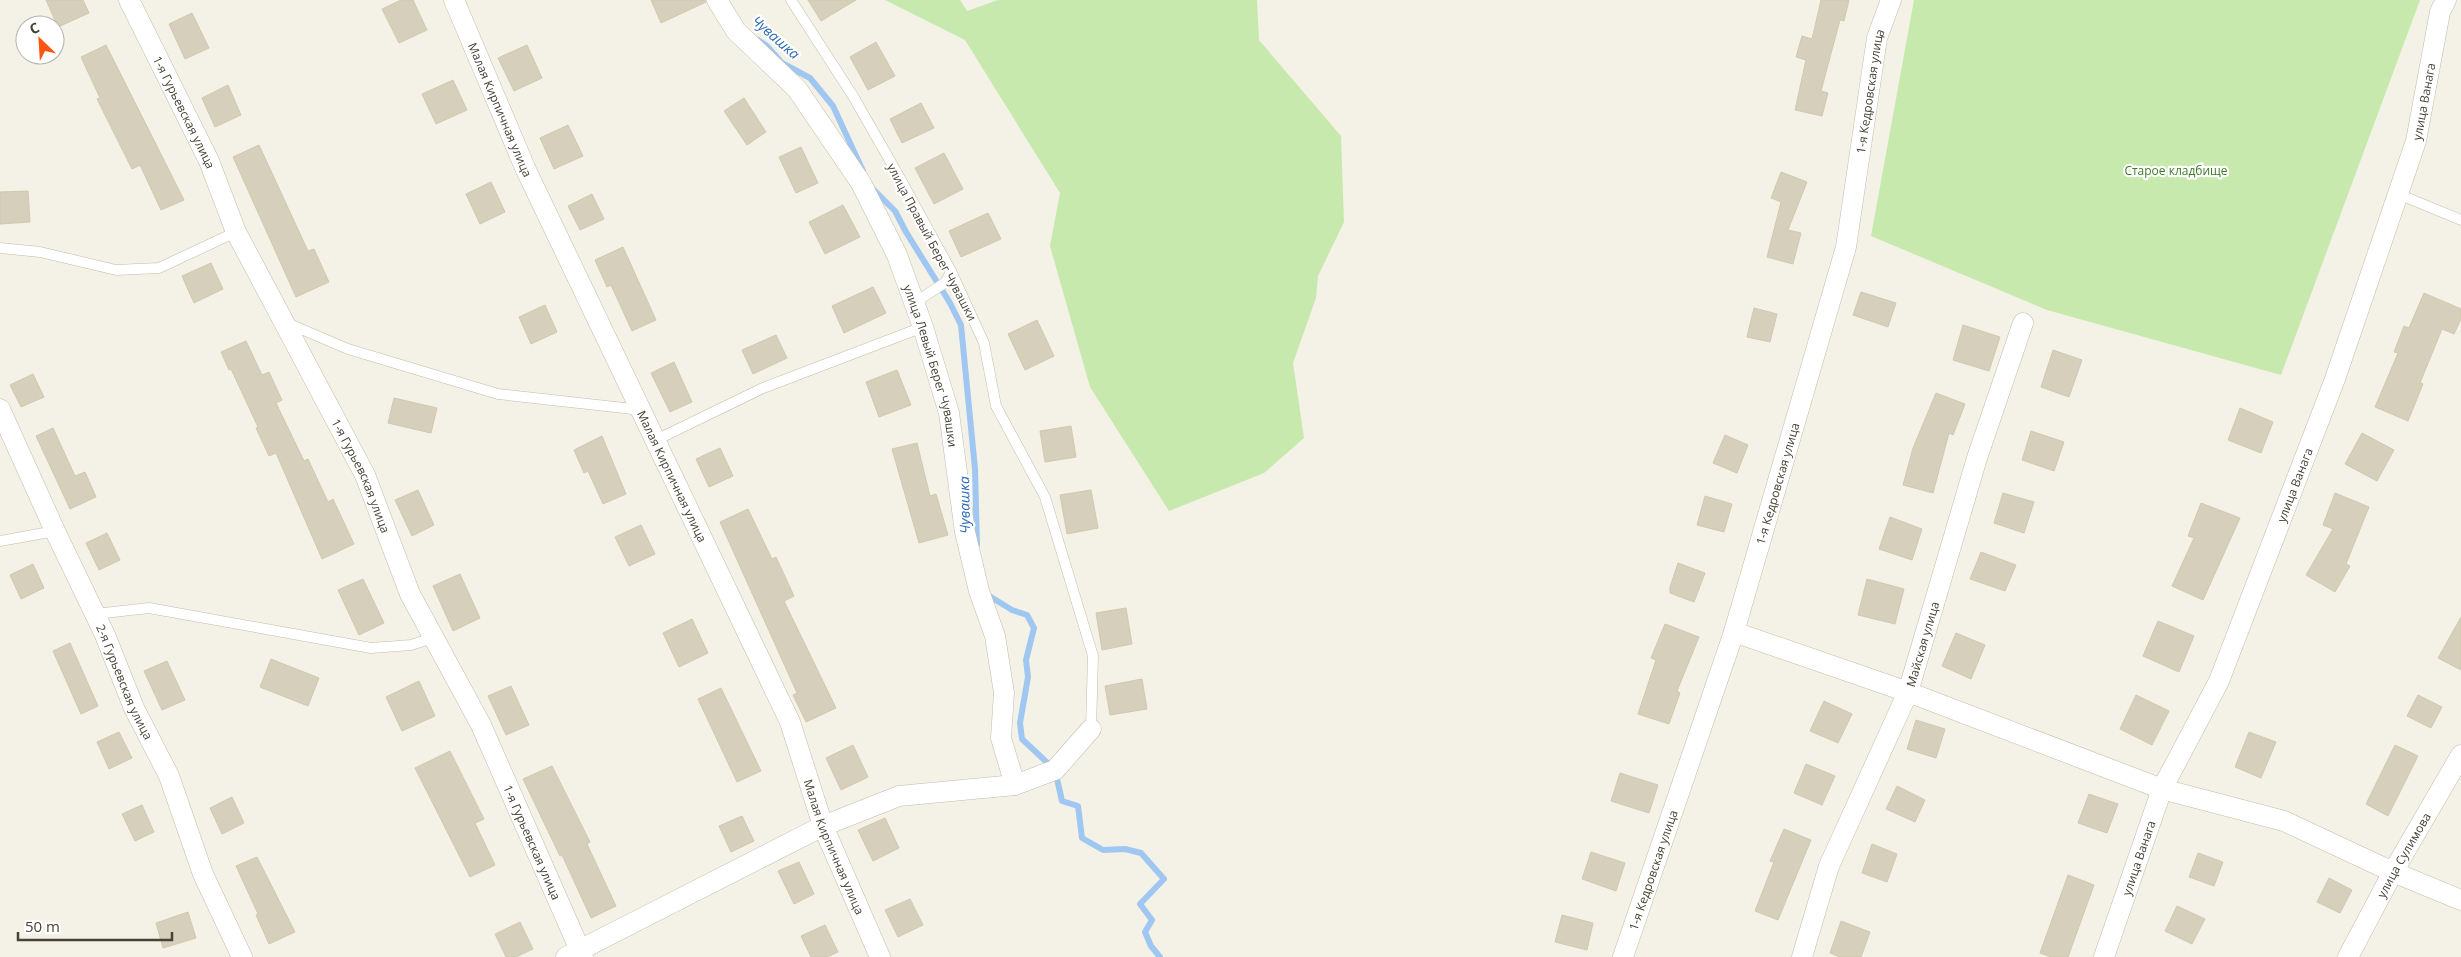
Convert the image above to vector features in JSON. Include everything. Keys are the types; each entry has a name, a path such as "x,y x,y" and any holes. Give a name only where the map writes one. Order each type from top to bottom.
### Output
{"street":[{"name":"1-я Гурьевская улица","path":"129,0 209,161 236,232 365,475 410,594 481,725 576,954"},
{"name":"Малая Кирпичная улица","path":"454,0 526,170 790,722 823,826 880,957"},
{"name":"улица Левый Берег Чувашки","path":"717,0 736,31 797,89 861,183 897,255 923,327 949,413 965,532 979,591 995,636 1004,693 1001,738 1015,785"},
{"name":"1-я Кедровская улица","path":"1623,957 1734,632 1846,247 1876,38 1891,0"},
{"name":"улица Ванага","path":"2104,957 2162,789 2219,681 2335,379 2416,141 2440,12 2446,0"},
{"name":"Майская улица","path":"1802,957 1829,866 1908,692 1978,458 2023,323"},
{"name":"2-я Гурьевская улица","path":"0,409 55,531 96,614 134,708 169,776 203,874 242,957"},
{"path":"1734,632 1908,692 2162,789 2284,821 2393,872 2461,900"},
{"path":"576,954 823,826 899,796 1015,785 1055,770 1091,729"},
{"name":"улица Сулимова","path":"2348,957 2393,872 2461,755"}],"lane":[{"name":"улица Правый Берег Чувашки","path":"791,0 853,96 951,271 984,343 996,406 1045,497 1093,656 1091,729"},
{"path":"2398,194 2461,220"},
{"path":"0,248 40,252 116,270 159,268 236,232"},
{"path":"914,303 932,293 946,282 951,271"},
{"path":"284,321 348,349 498,394 642,410"},
{"path":"656,440 763,388 923,327"},
{"path":"0,542 55,531"},
{"path":"96,614 149,608 371,648 411,645 433,638"}],"green space":[{"path":"885,0 960,0 967,11 998,0 1257,0 1259,40 1341,136 1344,222 1318,276 1316,298 1293,363 1304,438 1264,473 1169,511 1090,387 1050,246 1060,193 965,40"},
{"name":"Старое кладбище","path":"1914,0 2420,0 2281,375 2047,310 1871,236"}],"building":[{"path":"46,0 83,0 89,13 65,24 65,15 53,15"},
{"path":"401,0 413,0 427,30 399,43 382,9"},
{"path":"651,0 705,0 706,2 661,23"},
{"path":"808,0 856,0 821,21"},
{"path":"1821,0 1849,0 1844,21 1840,20 1821,91 1828,93 1822,116 1795,110 1806,60 1796,57 1802,36 1812,39"},
{"path":"192,13 209,48 185,59 169,24"},
{"path":"876,42 895,76 868,90 850,57"},
{"path":"106,45 184,200 161,210 140,165 132,169 97,99 100,98 81,57"},
{"path":"527,45 542,78 514,91 498,58"},
{"path":"453,80 467,110 436,124 422,94"},
{"path":"228,85 241,115 215,127 202,98"},
{"path":"744,98 766,132 747,145 724,111"},
{"path":"921,103 934,128 902,143 890,119"},
{"path":"568,125 583,156 554,169 540,138"},
{"path":"259,145 308,251 314,249 329,282 296,297 233,157"},
{"path":"801,147 818,183 796,193 779,157"},
{"path":"944,153 963,189 934,204 915,168"},
{"path":"1781,172 1807,182 1788,230 1801,233 1793,264 1767,257 1781,202 1771,198"},
{"path":"491,182 505,212 480,224 466,194"},
{"path":"28,191 30,222 0,224 0,192"},
{"path":"592,194 604,219 580,230 568,206"},
{"path":"843,205 860,237 825,254 809,222"},
{"path":"988,213 1001,239 961,257 949,231"},
{"path":"623,247 656,320 632,331 611,285 607,287 595,260"},
{"path":"211,263 223,289 194,303 182,276"},
{"path":"873,287 886,313 844,333 832,306"},
{"path":"1861,292 1896,303 1888,327 1853,315"},
{"path":"2424,293 2461,309 2461,319 2454,334 2442,329 2420,383 2423,384 2408,421 2375,407 2398,353 2394,352 2404,326 2409,328"},
{"path":"545,305 557,332 531,344 519,317"},
{"path":"1754,308 1777,314 1770,342 1747,337"},
{"path":"1037,320 1054,356 1025,370 1008,334"},
{"path":"1963,325 2000,337 1989,371 1953,360"},
{"path":"776,335 787,358 753,374 742,350"},
{"path":"246,341 262,375 269,372 282,400 276,403 304,461 308,459 328,502 333,499 354,544 322,559 276,453 269,456 256,428 258,427 221,352"},
{"path":"2053,350 2082,360 2069,397 2041,387"},
{"path":"674,362 692,402 670,412 651,373"},
{"path":"897,370 911,405 879,417 866,382"},
{"path":"33,374 44,397 21,407 10,385"},
{"path":"1936,393 1965,404 1953,435 1949,433 1933,493 1903,485 1913,448"},
{"path":"394,398 437,408 431,433 388,423"},
{"path":"2240,408 2273,422 2261,453 2228,440"},
{"path":"1071,426 1076,457 1045,462 1040,431"},
{"path":"53,428 75,476 85,472 96,497 70,509 36,436"},
{"path":"2031,431 2064,442 2054,471 2022,460"},
{"path":"2362,433 2394,450 2377,481 2345,464"},
{"path":"1725,435 1748,445 1737,473 1713,463"},
{"path":"602,436 626,494 603,504 588,471 584,473 574,450"},
{"path":"917,443 930,496 936,494 948,535 919,543 892,449"},
{"path":"720,448 733,476 709,487 696,459"},
{"path":"418,490 434,525 412,536 395,500"},
{"path":"1091,490 1098,528 1067,534 1060,495"},
{"path":"2003,493 2034,502 2024,533 1994,523"},
{"path":"2335,493 2369,507 2346,564 2350,566 2335,592 2306,575 2333,529 2323,525"},
{"path":"1705,496 1732,504 1724,532 1697,525"},
{"path":"2201,503 2240,518 2203,600 2172,586 2194,538 2188,536"},
{"path":"748,509 772,559 776,557 794,596 784,601 836,708 806,722 793,695 797,693 720,522"},
{"path":"1890,517 1922,529 1912,560 1879,549"},
{"path":"641,525 655,554 629,566 615,537"},
{"path":"107,533 120,560 99,570 86,543"},
{"path":"1981,552 2016,565 2005,591 1970,579"},
{"path":"1678,563 1705,573 1694,602 1670,593 1670,587"},
{"path":"33,564 44,588 21,599 10,575"},
{"path":"460,574 480,618 453,631 433,586"},
{"path":"363,579 384,623 359,635 338,590"},
{"path":"1867,579 1904,589 1895,624 1858,615"},
{"path":"1126,608 1132,644 1102,650 1096,613"},
{"path":"2461,617 2461,670 2438,658"},
{"path":"692,619 708,653 679,667 663,633"},
{"path":"2158,621 2194,636 2179,672 2143,656"},
{"path":"1665,624 1699,637 1677,691 1680,693 1669,724 1638,714 1656,660 1651,658"},
{"path":"1956,633 1985,645 1971,679 1942,666"},
{"path":"70,643 98,706 81,714 53,651"},
{"path":"271,659 319,678 308,706 260,687"},
{"path":"167,661 185,700 162,710 144,671"},
{"path":"1142,679 1147,709 1110,715 1105,686"},
{"path":"419,681 435,716 402,731 386,697"},
{"path":"511,686 529,725 506,735 488,696"},
{"path":"721,688 761,771 737,782 698,699"},
{"path":"2136,695 2169,711 2152,745 2120,729"},
{"path":"2418,695 2442,707 2431,728 2407,716"},
{"path":"1824,701 1852,714 1838,743 1810,731"},
{"path":"1916,720 1945,729 1936,758 1907,749"},
{"path":"119,732 132,758 109,769 97,742"},
{"path":"2249,732 2276,742 2261,778 2235,767"},
{"path":"853,745 868,777 841,790 826,758"},
{"path":"2395,745 2418,756 2388,816 2366,804"},
{"path":"450,751 484,819 475,823 495,865 470,877 415,768"},
{"path":"1806,764 1835,776 1822,805 1794,793"},
{"path":"552,766 590,842 587,844 616,906 591,918 562,855 560,856 523,779"},
{"path":"1620,773 1658,785 1649,813 1611,801"},
{"path":"1897,786 1925,800 1915,822 1886,809"},
{"path":"2089,794 2118,804 2107,833 2078,823"},
{"path":"232,797 244,823 222,834 210,808"},
{"path":"142,805 154,832 135,841 122,814"},
{"path":"742,816 754,841 731,852 719,826"},
{"path":"885,818 899,848 873,861 858,830"},
{"path":"1784,829 1811,840 1778,920 1755,911 1774,862 1770,861"},
{"path":"1872,844 1897,854 1887,882 1862,873"},
{"path":"1591,852 1625,863 1616,891 1582,879"},
{"path":"2198,853 2223,862 2214,886 2189,877"},
{"path":"257,857 295,932 269,944 256,915 258,914 236,866"},
{"path":"799,862 814,894 794,904 778,871"},
{"path":"2068,875 2094,885 2068,957 2051,957 2040,953"},
{"path":"2329,878 2352,890 2340,913 2317,902"},
{"path":"910,899 923,925 898,937 885,910"},
{"path":"2177,906 2205,919 2192,944 2165,931"},
{"path":"188,912 196,938 163,948 156,923"},
{"path":"1562,915 1593,923 1587,950 1555,942"},
{"path":"1841,921 1870,932 1861,957 1840,957 1830,953"},
{"path":"520,922 533,949 516,957 506,957 495,934"},
{"path":"825,925 838,952 827,957 811,957 801,936"}],"waterway":[{"name":"Чувашка","path":"758,40 767,46 782,63 810,78 833,106 863,171"},
{"name":"Чувашка","path":"872,188 895,211 950,303 961,325 975,469 977,545"},
{"name":"Чувашка","path":"986,594 1012,610 1027,615 1034,628 1026,660 1028,677 1020,723 1022,739 1055,770 1062,801 1078,806 1082,838 1103,850 1125,849 1141,853 1164,879 1140,904 1152,920 1145,932 1151,946 1160,957"}]}
